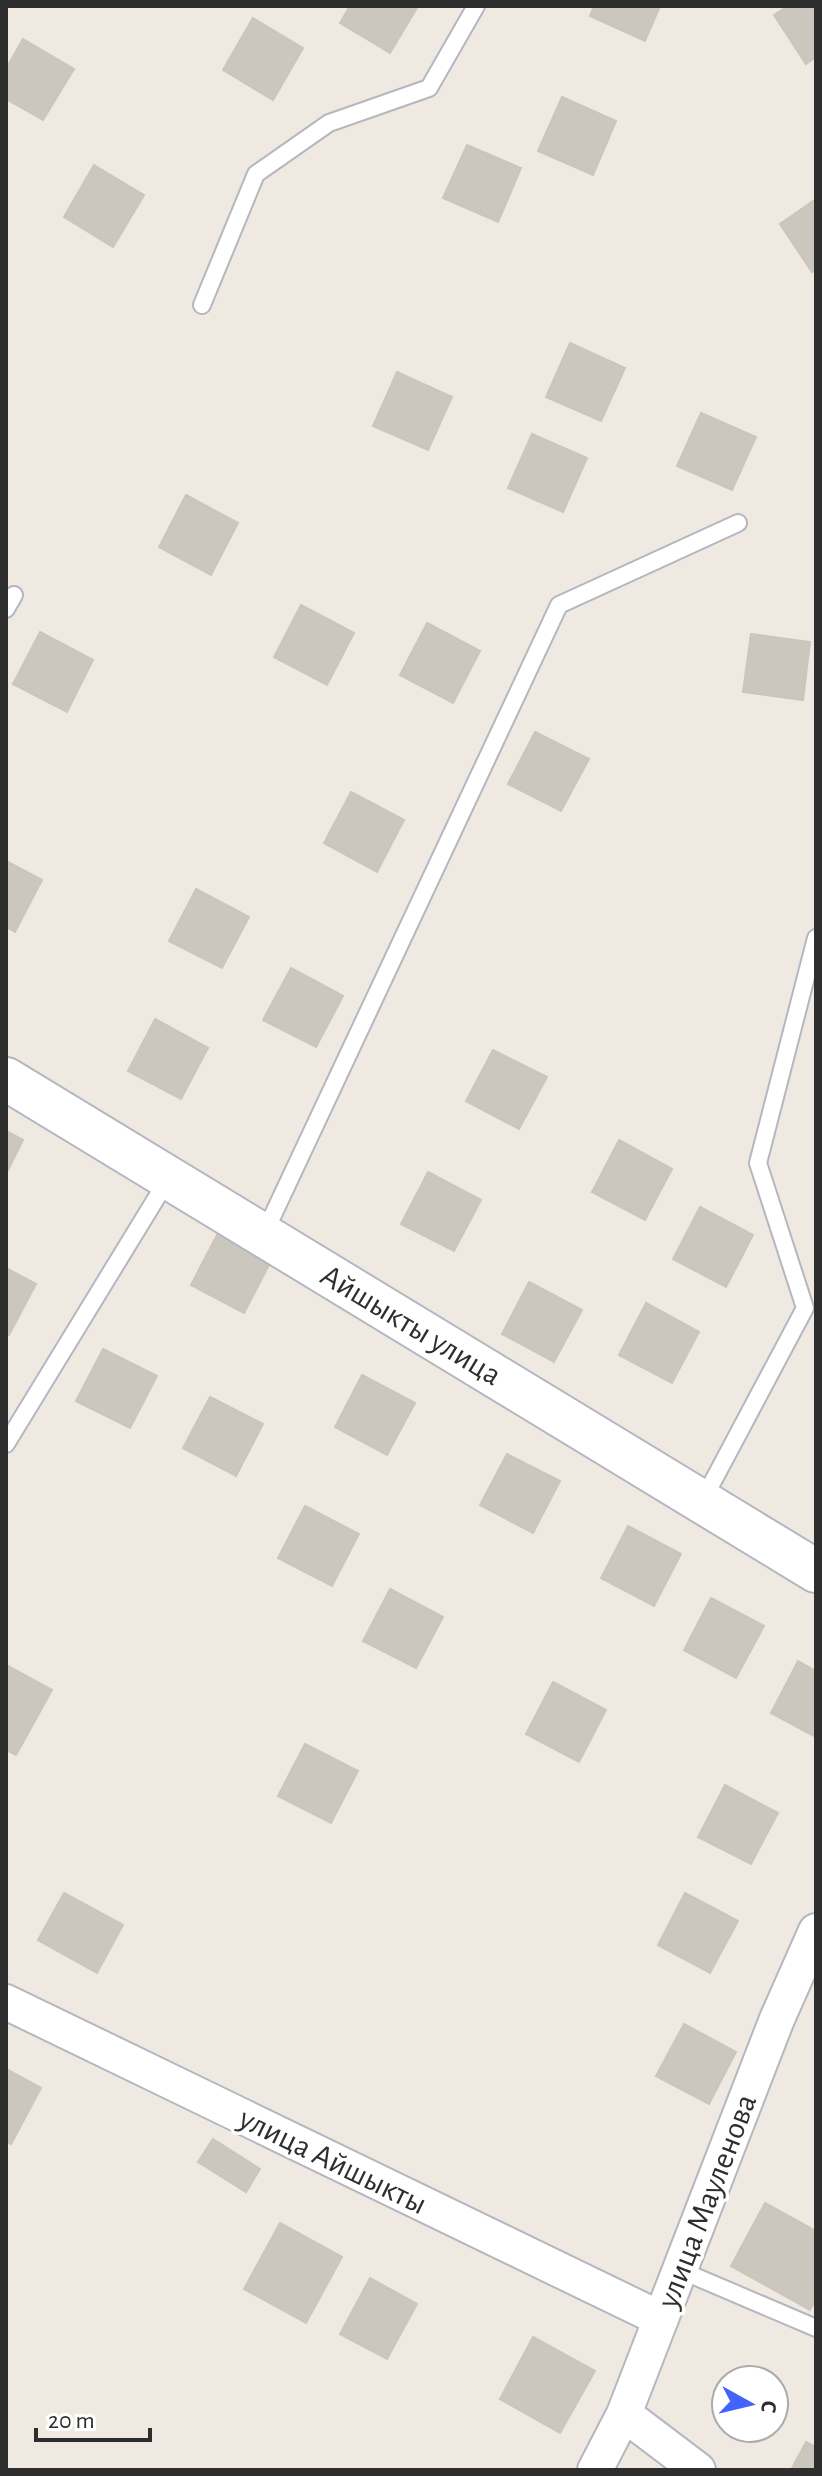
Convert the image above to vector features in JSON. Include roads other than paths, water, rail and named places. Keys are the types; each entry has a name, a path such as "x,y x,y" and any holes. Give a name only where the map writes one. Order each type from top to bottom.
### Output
{"street":[{"name":"Айшыкты улица","path":"6,1079 816,1571"},
{"name":"улица Мауленова","path":"595,2470 624,2414 777,2019 816,1931"},
{"name":"улица Айшыкты","path":"6,2002 661,2319"},
{"path":"624,2414 698,2470"}],"lane":[{"path":"202,305 256,174 329,123 429,88 476,6"},
{"path":"263,1235 559,605 738,523"},
{"path":"702,1502 805,1308 758,1163 816,938"},
{"path":"6,1444 169,1177"},
{"path":"680,2270 816,2328"}]}
